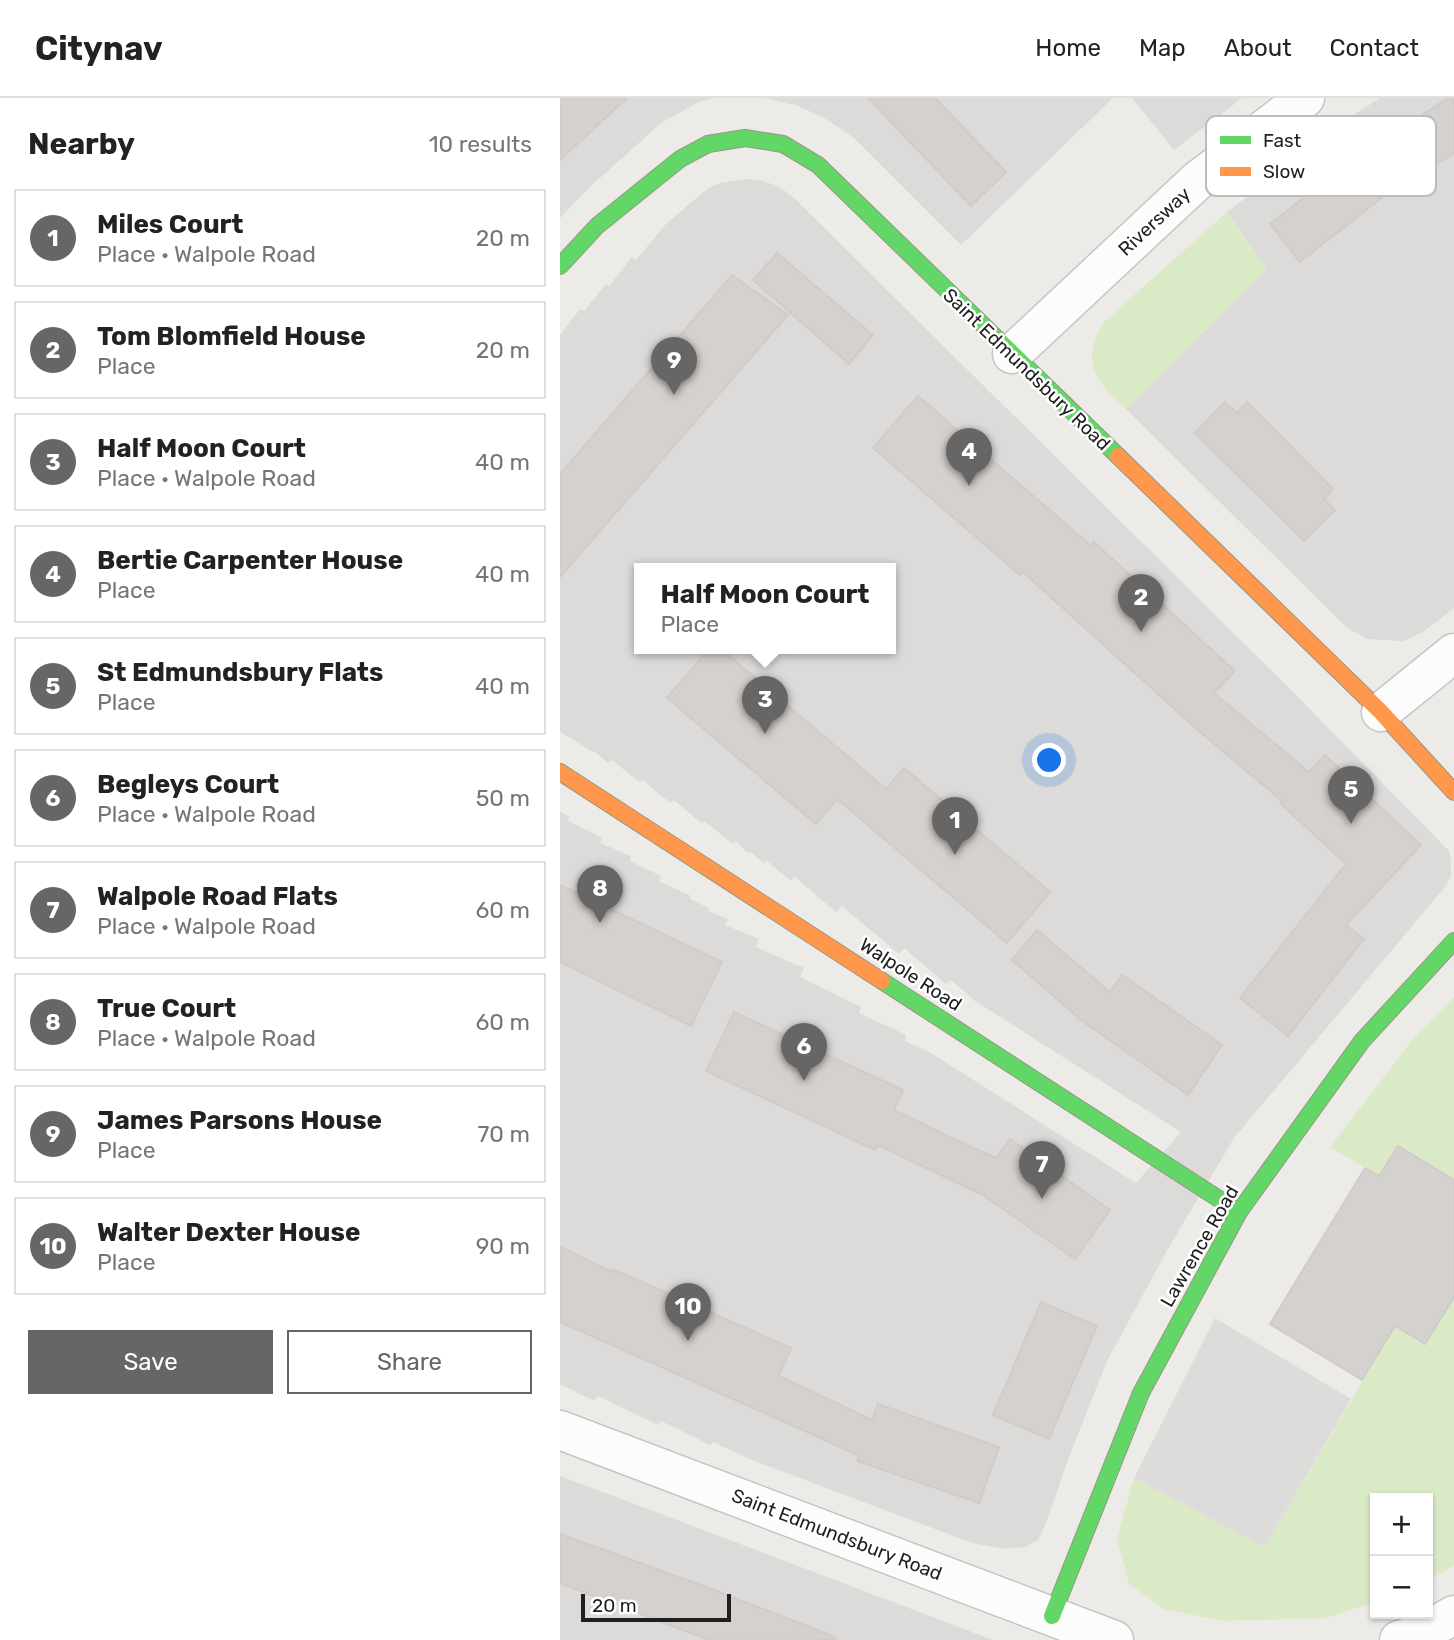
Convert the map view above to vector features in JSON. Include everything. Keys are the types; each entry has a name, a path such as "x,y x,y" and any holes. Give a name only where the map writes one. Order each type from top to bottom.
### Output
{"street":[{"name":"Riversway","path":"1282,116 1305,98"},
{"name":"Saint Edmundsbury Road","path":"560,266 597,226 680,159 708,145 745,138 783,145 818,165 1381,712 1454,792"},
{"name":"Riversway","path":"1012,354 1206,174"},
{"path":"1381,712 1454,653"},
{"name":"Walpole Road","path":"560,772 1239,1212"},
{"name":"Lawrence Road","path":"1052,1616 1141,1393 1239,1212 1362,1041 1454,941"},
{"name":"Saint Edmundsbury Road","path":"560,1430 1114,1640"}],"shaded area":[{"path":"560,98 712,98 699,102 661,123 560,218"},
{"path":"764,98 1113,98 961,245 855,139 824,118 796,105"},
{"path":"1132,98 1242,98 1218,116 1206,116 1206,126 1174,150"},
{"path":"1380,98 1454,98 1454,608 1423,632 1403,641 1368,639 1347,628 1126,409 1266,269 1227,212 1248,196 1436,196 1436,116 1353,116"},
{"path":"747,179 778,186 792,196 1291,690 1449,851 1451,876 1445,887 1234,1138 1169,1247 1107,1361 1045,1526 1038,1540 1025,1547 1006,1549 972,1543 752,1460 713,1442 710,1445 661,1421 658,1425 598,1396 594,1401 560,1384 560,812 570,817 567,820 602,838 600,843 631,856 630,861 661,876 659,881 691,896 690,899 709,908 708,911 728,919 725,925 759,939 756,947 804,968 800,977 861,1007 859,1013 906,1035 905,1041 931,1053 1136,1183 1181,1132 975,1001 951,980 946,984 904,948 899,954 842,906 836,912 795,877 791,881 767,861 764,863 748,853 735,841 733,844 704,821 702,824 674,800 670,803 643,780 639,782 612,760 608,763 594,751 560,732 560,335 580,309 584,311 606,284 609,286 632,257 636,260 666,224 707,189 720,183"},
{"path":"1215,1318 1351,1399 1265,1547 1134,1478"},
{"path":"560,1476 648,1509 993,1640 560,1640"}],"green space":[{"path":"1227,212 1267,269 1126,409 1106,389 1094,371 1093,350 1103,323"},
{"path":"1454,997 1454,1180 1398,1146 1379,1176 1330,1147 1413,1039"},
{"path":"1454,1297 1454,1565 1433,1578 1433,1493 1370,1493 1370,1604 1326,1618 1224,1621 1164,1609 1129,1584 1117,1539 1134,1478 1265,1547 1395,1326"}],"building":[{"path":"560,98 627,98 560,160"},
{"path":"868,98 935,98 1006,172 971,206"},
{"path":"1448,98 1454,98 1454,153 1436,165 1436,116 1420,116"},
{"path":"1306,196 1384,196 1300,262 1270,224"},
{"path":"777,253 873,335 849,364 753,280"},
{"path":"732,275 788,315 560,577 560,474"},
{"path":"918,396 1091,546 1094,542 1235,671 1214,693 1309,772 1325,755 1421,845 1346,925 1364,939 1288,1036 1240,998 1346,864 1280,803 1282,801 1199,731 1023,572 1020,575 873,448"},
{"path":"1225,402 1237,413 1247,402 1333,489 1324,499 1335,510 1304,541 1195,433"},
{"path":"705,654 727,654 886,789 904,768 1050,892 1007,943 837,799 816,824 667,698"},
{"path":"560,885 722,962 691,1026 560,962"},
{"path":"1037,930 1110,992 1122,975 1222,1045 1188,1095 1081,1020 1012,960"},
{"path":"734,1012 903,1090 894,1110 954,1139 996,1158 1010,1139 1110,1210 1075,1259 983,1195 878,1145 875,1150 706,1071"},
{"path":"1398,1146 1454,1180 1454,1297 1425,1344 1395,1326 1362,1380 1270,1324 1365,1168 1379,1176"},
{"path":"560,1247 791,1348 779,1376 872,1420 878,1404 999,1447 979,1503 857,1461 859,1456 825,1440 560,1322"},
{"path":"1041,1302 1097,1326 1049,1439 993,1415"},
{"path":"560,1534 709,1588 835,1637 835,1640 709,1640 560,1583"}],"traffic: fast":[{"path":"560,266 597,226 680,159 708,144 745,138 783,144 818,165 1118,456"},
{"path":"1052,1616 1141,1393 1239,1212 1362,1041 1454,941"},
{"path":"882,981 1239,1212"}],"traffic: slow":[{"path":"1118,456 1381,712 1454,792"},
{"path":"560,772 882,981"}],"place":[{"name":"James Parsons House","path":"674,395"},
{"name":"Bertie Carpenter House","path":"969,486"},
{"name":"Tom Blomfield House","path":"1141,632"},
{"name":"Half Moon Court","path":"765,734"},
{"name":"St Edmundsbury Flats","path":"1351,824"},
{"name":"Miles Court","path":"955,855"},
{"name":"True Court","path":"600,923"},
{"name":"Begleys Court","path":"804,1081"},
{"name":"Walpole Road Flats","path":"1042,1199"},
{"name":"Walter Dexter House","path":"688,1341"}]}
